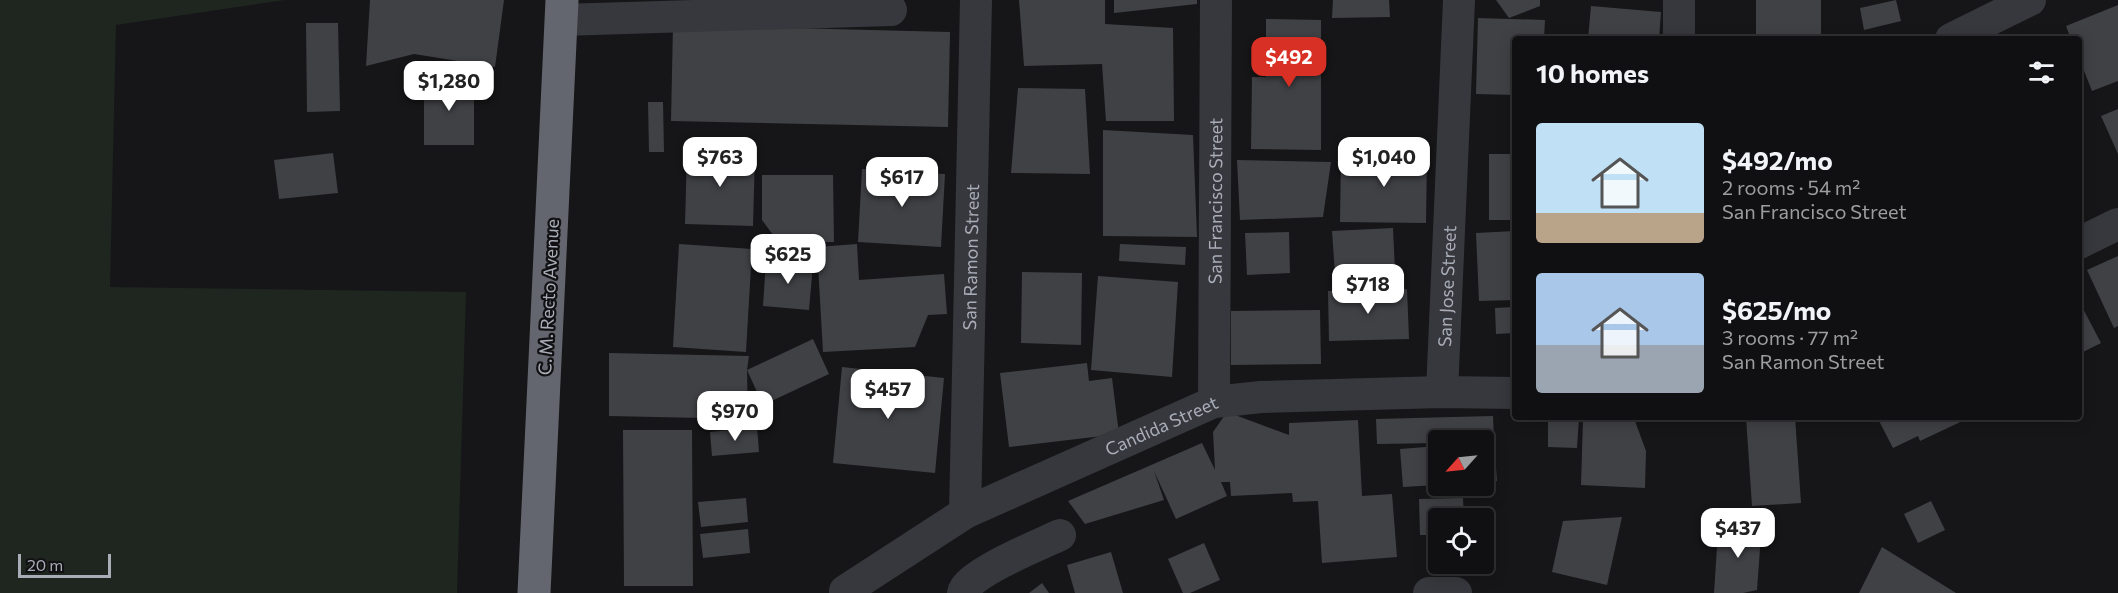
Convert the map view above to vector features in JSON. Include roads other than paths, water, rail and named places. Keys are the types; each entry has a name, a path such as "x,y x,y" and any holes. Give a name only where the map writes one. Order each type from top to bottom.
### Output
{"highway":[{"name":"C. M. Recto Avenue","path":"534,593 562,10"}],"street":[{"name":"San Ramon Street","path":"965,513 976,0"},
{"name":"San Francisco Street","path":"1214,402 1216,0"},
{"name":"San Jose Street","path":"1442,393 1459,0"},
{"path":"1679,0 1679,36"},
{"path":"1957,36 2030,0"},
{"path":"562,10 684,8 891,10"},
{"path":"2082,242 2118,224"},
{"name":"Candida Street","path":"845,591 965,513 1214,402 1261,397 1512,393"},
{"path":"963,593 964,588 980,574 1060,535"},
{"path":"1429,593 1456,593"}]}
